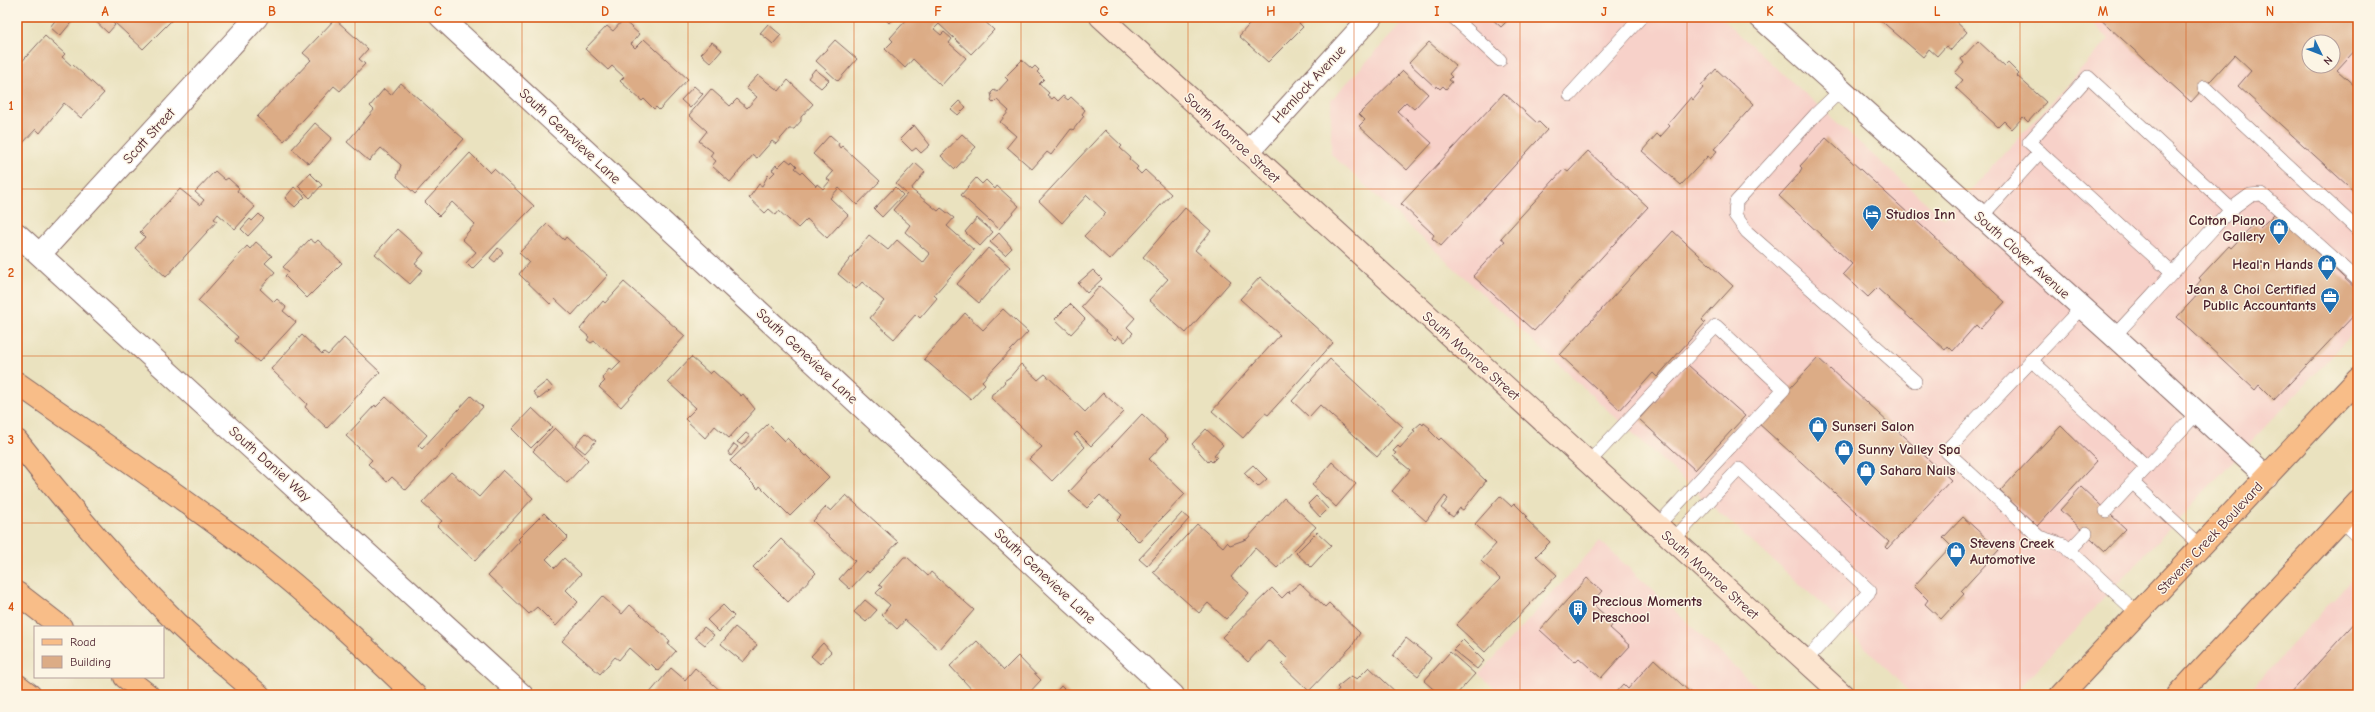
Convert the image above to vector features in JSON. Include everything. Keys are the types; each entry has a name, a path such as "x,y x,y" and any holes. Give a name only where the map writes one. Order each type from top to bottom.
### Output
{"main road":[{"name":"South Monroe Street","path":"1100,17 1805,661 1838,694"},
{"name":"Stevens Creek Boulevard","path":"2061,695 2202,548 2358,379"},
{"path":"17,383 260,557 318,605 415,695"},
{"path":"17,441 78,517 129,574 178,624 259,695"},
{"path":"2178,695 2358,502"},
{"path":"17,593 60,626"},
{"path":"126,678 148,695"},
{"path":"17,685 30,695"}],"street":[{"name":"Scott Street","path":"40,254 257,17"},
{"name":"South Genevieve Lane","path":"441,17 1174,695"},
{"name":"Hemlock Avenue","path":"1248,152 1371,17"},
{"name":"South Clover Avenue","path":"1760,17 1980,218 2114,336 2267,477"},
{"name":"South Daniel Way","path":"17,234 522,695"}],"lane":[{"path":"1452,17 1500,60"},
{"path":"1570,94 1641,17"},
{"path":"2172,273 2029,142 2088,78 2231,209"},
{"path":"2204,87 2358,230"},
{"path":"1841,90 1816,114 1736,202 1735,215 1747,232 1915,381"},
{"path":"1980,218 2040,152"},
{"path":"2114,336 2231,209 2250,194 2262,194 2358,280"},
{"path":"2082,308 1946,451 2039,537 2064,545 2138,614"},
{"path":"1588,463 1716,326 1784,389 1665,533"},
{"path":"2032,360 2147,467"},
{"path":"2106,511 2197,413"},
{"path":"1665,533 1739,469 1870,591 1805,661"},
{"path":"2133,483 2202,548"},
{"path":"2341,521 2358,537"},
{"path":"2069,551 2086,533"}],"shaded area":[{"path":"1408,17 1720,17 1944,219 2109,39 2086,17 2358,17 2358,328 2013,695 1912,695 1832,613 1695,491 1331,154 1331,100"},
{"path":"1600,541 1765,695 1501,695 1479,674"},
{"path":"2358,572 2358,695 2246,695"}],"building":[{"path":"58,17 75,18 60,36 50,27"},
{"path":"91,17 107,17 115,25 108,33"},
{"path":"116,17 175,17 143,49 113,21"},
{"path":"883,17 894,17 889,23"},
{"path":"909,17 980,17 994,30 971,54 939,24 934,29 941,35 944,32 952,39 949,43 966,58 941,86 913,59 905,68 885,49 893,41 890,38"},
{"path":"1256,17 1300,17 1296,20 1303,27 1268,62 1239,36"},
{"path":"1490,17 1511,17 1501,27"},
{"path":"1951,17 1967,32 1951,50 1946,46 1937,56 1929,49 1923,57 1878,18"},
{"path":"2098,17 2358,17 2358,47 2341,66 2341,34 2301,34 2301,74 2341,74 2358,89 2358,195 2238,86 2251,71 2234,55 2191,102"},
{"path":"335,19 368,49 359,59 365,64 340,91 334,86 284,141 257,117 311,60 303,53"},
{"path":"623,20 639,34 631,44 635,48 644,39 688,79 659,110 656,107 654,109 644,99 642,101 620,81 624,77 612,66 608,70 585,49 607,26 613,31"},
{"path":"768,24 781,35 773,44 760,33"},
{"path":"45,36 65,54 62,57 104,93 81,118 64,103 40,133 36,129 22,144 17,140 17,67"},
{"path":"835,40 857,59 838,81 816,61"},
{"path":"1978,41 2005,66 2008,63 2019,74 2017,76 2046,102 2028,122 2023,117 2012,129 2004,121 1998,127 1956,88 1963,80 1955,73 1964,63 1961,59"},
{"path":"712,42 722,50 711,63 701,54"},
{"path":"1429,42 1456,66 1449,74 1452,77 1449,80 1452,82 1446,89 1443,86 1440,89 1437,86 1436,88 1409,63"},
{"path":"1022,60 1032,69 1035,66 1039,70 1037,72 1044,79 1039,84 1049,93 1047,95 1052,99 1054,97 1058,101 1063,96 1068,100 1071,97 1085,110 1082,114 1084,116 1073,130 1071,129 1051,155 1047,152 1032,169 1007,147 1016,136 1000,122 1009,111 997,100 994,103 991,100 991,93 994,90 997,92 1008,80 1005,77"},
{"path":"815,69 829,80 821,88 808,78"},
{"path":"1716,69 1754,104 1714,149 1717,151 1710,159 1708,156 1681,185 1642,151 1657,134 1660,137 1670,126 1668,124 1691,97 1693,100 1703,88 1701,86"},
{"path":"1403,71 1428,94 1414,109 1406,102 1397,111 1432,143 1407,170 1359,126 1365,120 1359,114"},
{"path":"758,75 779,91 788,80 813,104 801,117 801,121 794,129 789,129 776,144 772,141 757,158 753,155 730,182 712,166 716,161 710,156 713,152 699,141 707,131 689,115 711,89 730,106 737,99 747,108 757,97 746,88"},
{"path":"401,83 464,139 415,194 397,177 401,165 381,148 369,161 347,142 374,110 370,106 384,89 391,95"},
{"path":"694,86 703,94 690,108 681,100"},
{"path":"1504,93 1537,123 1539,122 1547,130 1441,246 1432,238 1434,235 1401,204"},
{"path":"959,101 966,107 958,115 951,109"},
{"path":"315,123 332,138 309,164 292,149"},
{"path":"914,125 930,145 921,153 916,148 912,151 900,139"},
{"path":"1105,130 1122,146 1120,148 1130,157 1129,159 1138,167 1136,169 1141,174 1145,170 1171,194 1110,260 1084,236 1106,213 1087,195 1062,223 1039,201"},
{"path":"962,134 976,147 955,169 941,156"},
{"path":"830,135 839,143 838,145 840,148 842,146 880,181 857,205 839,188 830,198 848,215 827,238 807,219 798,228 779,211 776,215 769,209 765,213 749,198 759,184 762,186 768,175 770,177 775,172 772,170 776,165 778,167 786,159 791,163 792,161 797,166 795,168 801,173 802,172 816,186 817,184 823,189 830,181 827,179 833,172 813,154"},
{"name":"Studios Inn","path":"1826,138 2005,302 1980,329 1976,325 1953,351 1948,346 1945,350 1877,288 1868,297 1843,274 1852,264 1779,196 1798,175 1802,168 1800,166"},
{"path":"1588,151 1648,207 1534,331 1473,276 1505,241 1501,238 1564,169 1568,172"},
{"path":"470,153 490,173 494,169 534,206 472,269 466,263 476,252 462,239 475,224 452,202 439,216 425,202"},
{"path":"915,163 925,172 911,189 938,211 941,208 954,218 947,226 974,250 934,295 937,298 920,318 916,314 894,339 870,318 884,301 862,282 856,289 838,274 869,235 888,250 897,240 923,263 930,254 905,232 910,225 893,210 907,194 896,184"},
{"path":"215,171 225,180 228,178 239,188 237,191 255,207 235,229 218,214 214,219 217,221 166,277 135,248 145,237 140,232 180,189 200,205 204,200 195,192"},
{"path":"310,173 322,185 310,198 298,186"},
{"path":"976,178 982,184 986,180 995,189 997,186 1019,206 999,229 961,195"},
{"path":"294,187 305,197 295,207 285,198"},
{"path":"895,187 903,195 882,217 874,209"},
{"path":"1185,208 1211,231 1195,250 1231,281 1186,333 1149,300 1168,279 1143,257"},
{"path":"2275,213 2358,291 2358,302 2356,304 2358,311 2274,400 2259,385 2255,390 2177,317 2201,291 2196,286 2201,280 2199,278 2229,246 2231,248 2255,223 2260,228"},
{"path":"259,214 264,219 248,236 241,229 250,219 252,221"},
{"path":"977,218 993,232 980,246 965,232"},
{"path":"547,224 564,240 566,237 608,275 572,315 555,299 550,304 519,274 529,262 519,253"},
{"path":"397,229 424,253 415,264 423,270 410,284 375,254"},
{"path":"1673,231 1733,286 1702,320 1705,323 1657,377 1653,373 1620,410 1560,355"},
{"path":"999,233 1012,248 1005,255 990,242"},
{"path":"310,239 315,243 318,240 342,263 307,298 285,276 289,272 283,267"},
{"path":"256,242 272,256 265,263 275,272 260,289 274,302 277,299 286,307 283,311 296,322 259,362 235,341 238,337 198,301 247,246 250,249"},
{"path":"498,248 503,252 495,262 490,258"},
{"path":"988,248 1010,267 979,303 957,284"},
{"path":"1093,270 1102,279 1087,293 1078,283"},
{"path":"1260,277 1333,343 1268,415 1265,413 1243,438 1212,411 1280,335 1240,299"},
{"path":"624,282 685,336 621,407 599,387 605,381 602,378 609,369 612,371 621,362 594,341 591,343 587,340 589,337 580,329 603,301 605,303"},
{"path":"1100,286 1135,318 1127,327 1133,333 1125,342 1118,336 1115,340 1081,307"},
{"path":"1070,304 1085,319 1071,334 1055,319"},
{"path":"1003,309 1028,332 982,381 985,384 971,399 924,359 965,313 983,330"},
{"path":"302,335 322,354 324,352 328,355 344,338 380,372 327,428 305,407 307,404 271,369"},
{"path":"691,357 710,374 713,371 741,396 743,394 755,409 729,438 715,426 705,438 685,419 696,408 668,382"},
{"path":"1818,358 1951,480 1887,549 1885,547 1889,542 1758,423"},
{"path":"1330,359 1403,427 1377,457 1320,405 1309,417 1292,401"},
{"path":"1021,364 1038,380 1045,374 1085,412 1103,393 1124,412 1091,446 1077,432 1074,435 1085,447 1052,481 1029,459 1042,447 991,398 992,394 997,391 1005,382 1004,381 1010,377"},
{"path":"1688,365 1745,416 1695,470 1639,419"},
{"path":"547,381 553,388 539,399 533,392"},
{"path":"471,396 483,407 406,490 392,477 387,482 368,464 372,460 346,436 375,405 376,407 386,397 427,435 418,445 422,449"},
{"path":"532,408 552,427 531,448 512,429"},
{"path":"1142,414 1168,439 1149,459 1185,494 1139,542 1117,520 1122,515 1100,495 1087,508 1069,492"},
{"path":"1421,423 1423,425 1424,423 1430,428 1429,430 1439,440 1441,438 1486,481 1463,510 1460,508 1453,517 1441,508 1448,499 1445,496 1426,521 1392,491 1410,470 1393,456 1396,453 1393,451 1398,446 1400,448 1415,431 1413,430"},
{"path":"768,424 785,441 787,438 805,456 807,455 829,477 790,516 760,486 758,489 730,461"},
{"path":"2061,426 2097,461 2037,526 2000,491"},
{"path":"555,428 588,460 567,483 533,451"},
{"path":"1206,429 1223,445 1214,455 1217,457 1212,462 1210,460 1208,462 1192,444"},
{"path":"586,433 596,441 585,453 575,445"},
{"path":"746,433 750,436 742,445 737,442"},
{"path":"734,444 738,447 731,456 728,452"},
{"path":"1332,462 1356,484 1336,507 1312,485"},
{"path":"1253,465 1267,479 1258,487 1244,473"},
{"path":"503,470 533,498 475,561 437,526 442,521 422,503 451,472 479,497"},
{"path":"2081,487 2126,529 2105,551 2060,510"},
{"path":"846,495 898,542 869,573 867,571 850,589 839,579 855,561 813,521 826,507 831,511"},
{"path":"1316,496 1328,509 1320,517 1308,504"},
{"path":"1500,496 1511,506 1514,503 1527,516 1525,518 1550,542 1536,556 1557,575 1485,652 1456,625 1500,579 1481,561 1496,544 1475,524"},
{"path":"1284,498 1316,527 1277,568 1255,548 1231,577 1249,593 1226,619 1208,603 1199,613 1153,572 1197,524 1223,547 1227,542 1230,545 1247,539"},
{"path":"544,513 568,537 546,559 555,568 564,558 581,574 566,590 578,602 556,626 537,607 529,614 488,575 520,541 518,539"},
{"path":"1182,513 1189,519 1147,566 1139,559"},
{"name":"Stevens Creek Automotive","path":"1963,517 1999,550 1961,591 1964,594 1941,619 1925,604 1928,600 1914,586 1951,546 1943,538"},
{"path":"1317,532 1331,545 1311,567 1296,553"},
{"path":"781,539 816,573 788,602 753,567"},
{"path":"904,557 907,557 928,576 931,572 974,610 939,650 905,620 897,629 882,615 890,605 876,593 882,587 879,585"},
{"name":"Precious Moments Preschool","path":"1587,578 1602,591 1591,603 1614,623 1610,628 1630,646 1601,678 1579,658 1575,662 1540,630"},
{"path":"1300,583 1325,607 1329,603 1360,633 1352,646 1309,691 1281,664 1287,658 1268,640 1248,662 1222,637 1272,588 1282,598 1288,592 1290,594 1289,592"},
{"path":"602,596 622,614 630,605 670,641 668,644 676,651 658,671 651,664 649,666 629,648 619,660 615,657 600,674 562,641"},
{"path":"865,600 877,610 866,622 854,612"},
{"path":"723,605 734,616 719,632 707,620"},
{"path":"2358,619 2358,695 2289,695"},
{"path":"704,627 714,635 705,645 695,637"},
{"path":"735,627 757,645 743,662 721,644"},
{"path":"1406,638 1431,658 1418,676 1393,656"},
{"path":"1463,640 1484,661 1477,669 1453,650"},
{"path":"977,641 1004,670 1018,656 1041,680 1027,695 973,695 975,693 950,666"},
{"path":"823,643 831,652 820,664 811,656"},
{"path":"1450,652 1475,674 1456,695 1440,695 1424,681"},
{"path":"1654,659 1693,695 1613,695 1623,684 1628,689"},
{"path":"1369,667 1399,695 1331,695 1333,693 1335,694 1339,689 1337,687 1351,676 1357,679"},
{"path":"671,668 685,680 695,668 723,693 722,695 648,695"},
{"path":"1061,686 1070,695 1053,695"}],"place":[{"name":"Studios Inn","path":"1872,231"},
{"name":"Colton Piano Gallery","path":"2279,245"},
{"name":"Heal'n Hands","path":"2327,281"},
{"name":"Jean & Choi Certified Public Accountants","path":"2330,314"},
{"name":"Sunseri Salon","path":"1818,443"},
{"name":"Sunny Valley Spa","path":"1844,466"},
{"name":"Sahara Nails","path":"1866,487"},
{"name":"Stevens Creek Automotive","path":"1956,568"},
{"name":"Precious Moments Preschool","path":"1578,626"}]}
